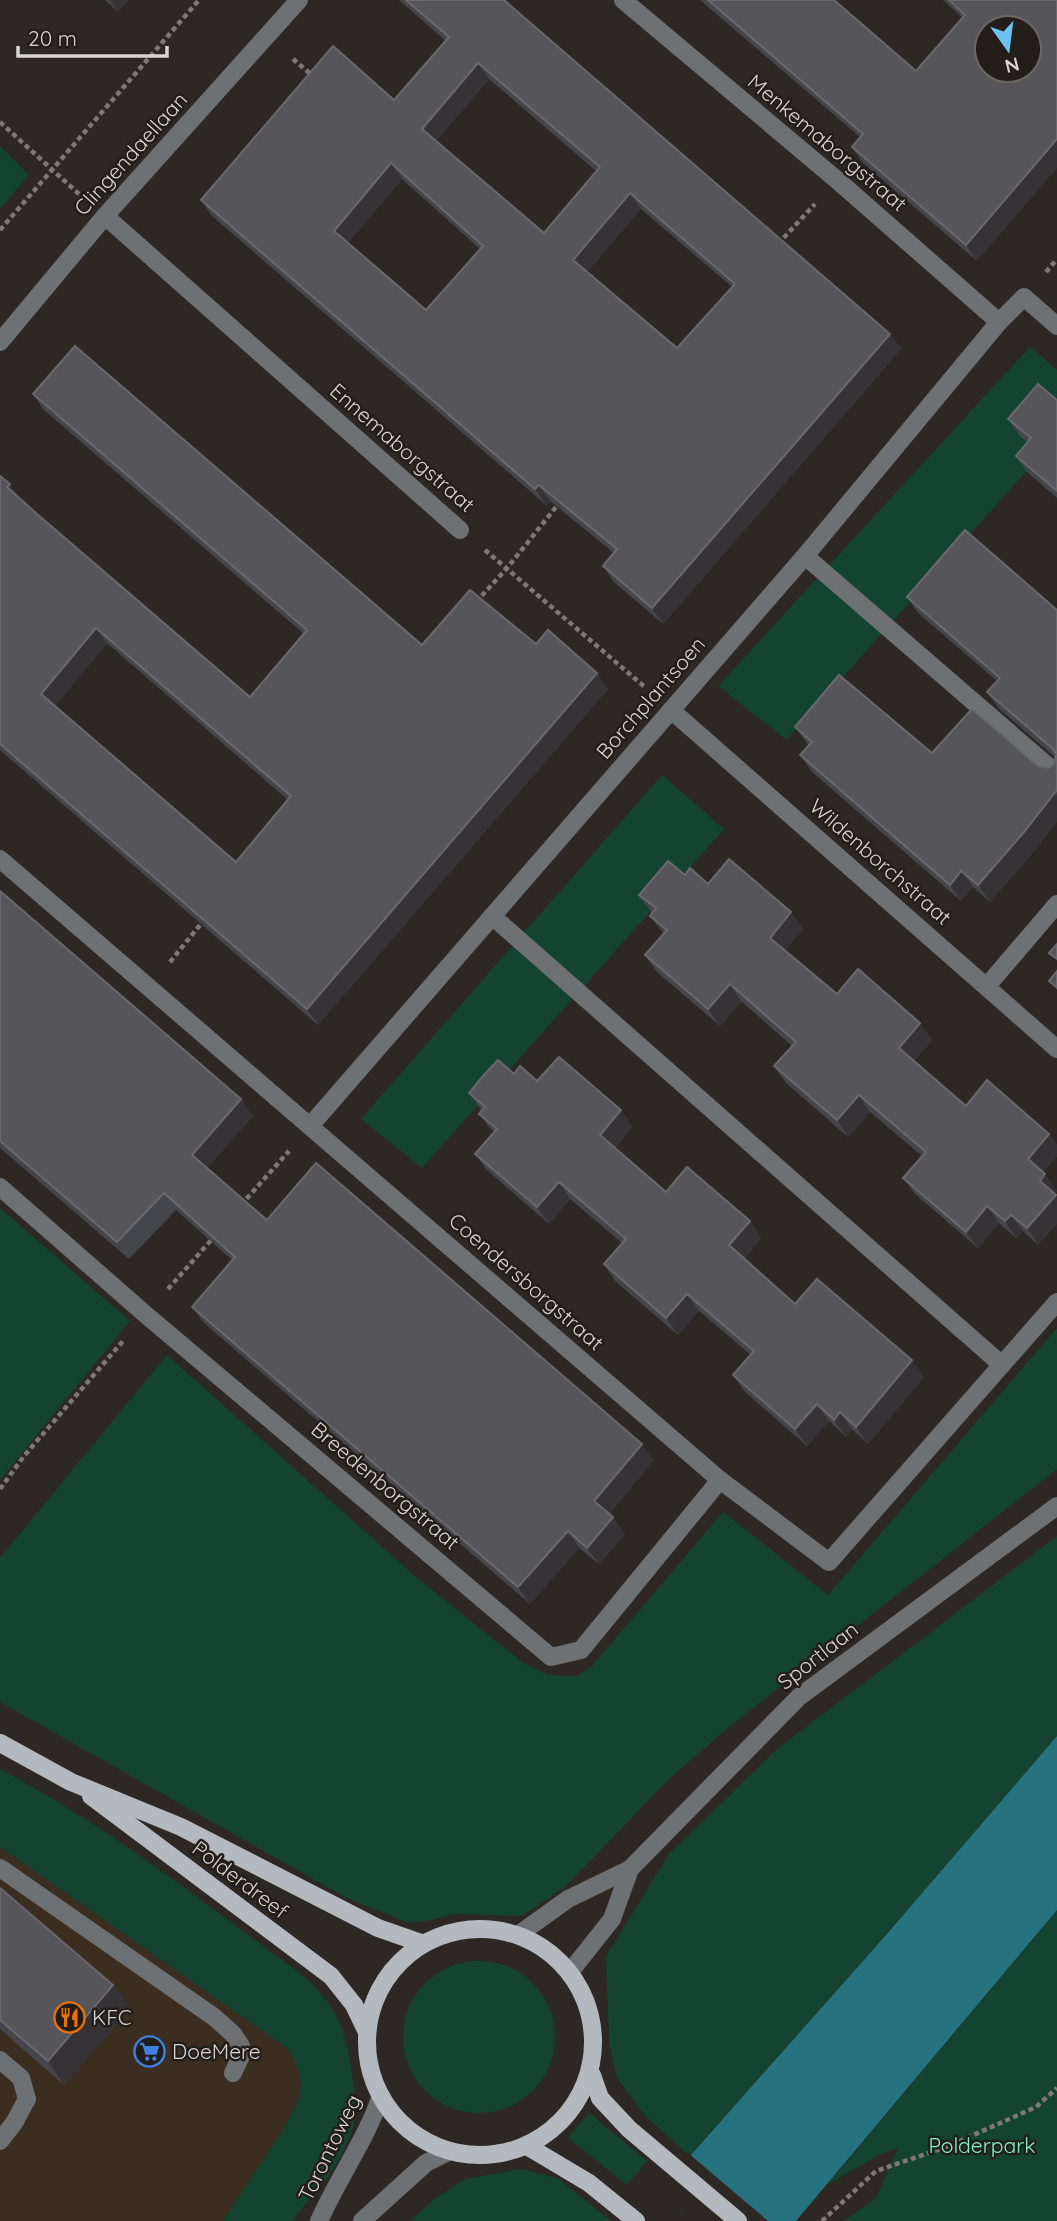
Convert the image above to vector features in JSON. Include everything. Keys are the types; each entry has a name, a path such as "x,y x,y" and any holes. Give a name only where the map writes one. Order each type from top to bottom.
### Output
{"main road":[{"name":"Polderdreef","path":"0,1743 71,1782 181,1827 378,1928 421,1943"},
{"name":"Polderdreef","path":"71,1782 331,1976 354,2005 366,2030"},
{"path":"592,2075 578,2100 554,2130 527,2146 478,2156 450,2151 419,2139 397,2122 381,2096 369,2064 366,2030 371,2004 383,1980 400,1959 421,1943 453,1931 488,1929 518,1935 547,1949 570,1972 586,2004 594,2042 592,2075 600,2098 629,2129 738,2221"},
{"path":"527,2146 589,2183 636,2221"}],"street":[{"name":"Clingendaellaan","path":"0,342 105,216 299,0"},
{"name":"Menkemaborgstraat","path":"623,0 999,322"},
{"name":"Ennemaborgstraat","path":"105,216 460,530"},
{"name":"Borchplantsoen","path":"310,1126 805,556 999,322 1024,298 1057,326"},
{"path":"805,556 1057,774"},
{"name":"Wildenborchstraat","path":"671,710 1057,1049"},
{"name":"Coendersborgstraat","path":"0,859 720,1480 829,1562 1057,1301"},
{"path":"987,986 1057,904"},
{"path":"492,916 1002,1365"},
{"name":"Breedenborgstraat","path":"0,1187 145,1314 551,1657 581,1650 720,1480"},
{"name":"Sportlaan","path":"518,1935 568,1899 630,1869 799,1697 1057,1506"},
{"path":"0,1868 214,2017 233,2034 241,2046 240,2058 233,2073"},
{"name":"Sportlaan","path":"570,1972 612,1919 630,1869"},
{"path":"0,2060 21,2078 27,2099 0,2141"},
{"name":"Torontoweg","path":"319,2221 372,2123 381,2096"},
{"path":"362,2221 426,2162 450,2151"}],"path":[{"path":"0,230 199,0"},
{"path":"267,36 319,81"},
{"path":"0,122 105,216"},
{"path":"773,251 836,180"},
{"path":"470,608 508,567 568,492"},
{"name":"Ennemaborgstraat","path":"460,530 508,567 671,710"},
{"path":"150,987 209,913"},
{"path":"822,2221 876,2171 949,2146 1036,2107 1057,2088"}],"shaded area":[{"name":"DoeMere","path":"0,1835 243,2005 352,2099 270,2221 0,2221"}],"green space":[{"path":"0,146 29,175 0,209"},
{"path":"1030,347 1057,370 1057,437 787,740 718,686"},
{"path":"662,775 724,829 422,1168 361,1119"},
{"path":"0,1208 130,1321 0,1480"},
{"path":"1057,1328 1057,1469 729,1727 670,1778 566,1886 522,1916 454,1914 408,1923 345,1897 0,1702 0,1558 167,1355 417,1578 522,1662 548,1675 577,1676 592,1666 723,1512 828,1595"},
{"path":"1057,1536 1057,1736 886,1935 690,2156 645,2116 617,2078 609,2043 606,1956 669,1854 776,1750"},
{"path":"0,1769 80,1816 194,1894 305,1977 333,2010 344,2036 350,2064 355,2104 354,2122 337,2163 292,2221 223,2221 287,2123 297,2102 300,2078 288,2049 0,1847"},
{"name":"Polderpark","path":"1057,1910 1057,2221 844,2221 876,2198 898,2148 880,2154 827,2185"},
{"path":"479,1961 508,1967 533,1983 549,2008 555,2037 549,2066 533,2091 508,2107 479,2113 450,2107 425,2091 409,2066 403,2037 409,2008 425,1983 450,1967"},
{"path":"589,2113 647,2161 627,2185 568,2138"},
{"path":"521,2169 557,2178 611,2221 411,2221 433,2200 465,2179"}],"water":[{"path":"1057,1736 1057,1910 796,2221 681,2221 690,2156 886,1935"}],"pier":[{"path":"688,2153 768,2221 678,2221 682,2214"}],"building":[{"path":"406,0 504,0 890,334 652,608 603,566 617,549 539,485 535,489 201,200 333,46 394,100 449,37","holes":["478,63 600,167 544,233 422,129","391,163 483,246 426,310 334,231","630,193 735,284 677,348 573,260"]},
{"path":"708,0 834,0 916,71 965,15 949,0 1057,0 1057,139 966,245 852,147 863,134"},
{"path":"75,346 422,645 470,590 536,644 548,630 597,673 307,1009 0,744 0,476 10,484 7,487 37,514 250,697 307,630 33,394","holes":["96,628 291,796 236,862 41,694"]},
{"path":"1038,384 1057,400 1057,491 1016,456 1031,438 1008,419"},
{"path":"965,530 1057,610 1057,790 978,885 961,871 950,885 800,755 812,742 795,727 839,675 932,753 972,709 1038,766 1048,768 1054,764 1056,754 1053,749 987,692 1000,678 907,597"},
{"path":"729,859 791,912 770,938 837,994 858,969 920,1023 899,1048 966,1106 987,1080 1049,1134 1028,1159 1045,1174 1040,1181 1056,1195 1027,1228 1011,1215 1005,1221 987,1206 966,1232 903,1178 926,1152 859,1095 837,1120 774,1066 796,1042 730,984 708,1009 645,955 667,930 650,916 656,908 639,895 668,861 685,875 690,868 708,884"},
{"path":"0,891 241,1099 192,1155 267,1220 316,1163 642,1444 594,1501 613,1517 587,1548 568,1531 518,1587 192,1307 235,1257 164,1193 117,1242 0,1141"},
{"path":"1057,944 1057,959 1049,953"},
{"path":"1057,971 1057,988 1049,981"},
{"path":"559,1057 621,1110 600,1135 666,1192 687,1167 750,1221 729,1245 795,1304 817,1279 912,1360 856,1427 840,1412 834,1420 817,1404 795,1429 733,1375 754,1351 687,1294 666,1318 604,1264 626,1239 559,1182 537,1207 475,1154 497,1129 479,1114 485,1107 469,1093 483,1076 498,1060 514,1074 520,1066 537,1081"},
{"path":"0,1888 113,1985 48,2061 0,2020"}],"place":[{"name":"KFC","path":"69,2018"},
{"name":"DoeMere","path":"149,2052"}]}
